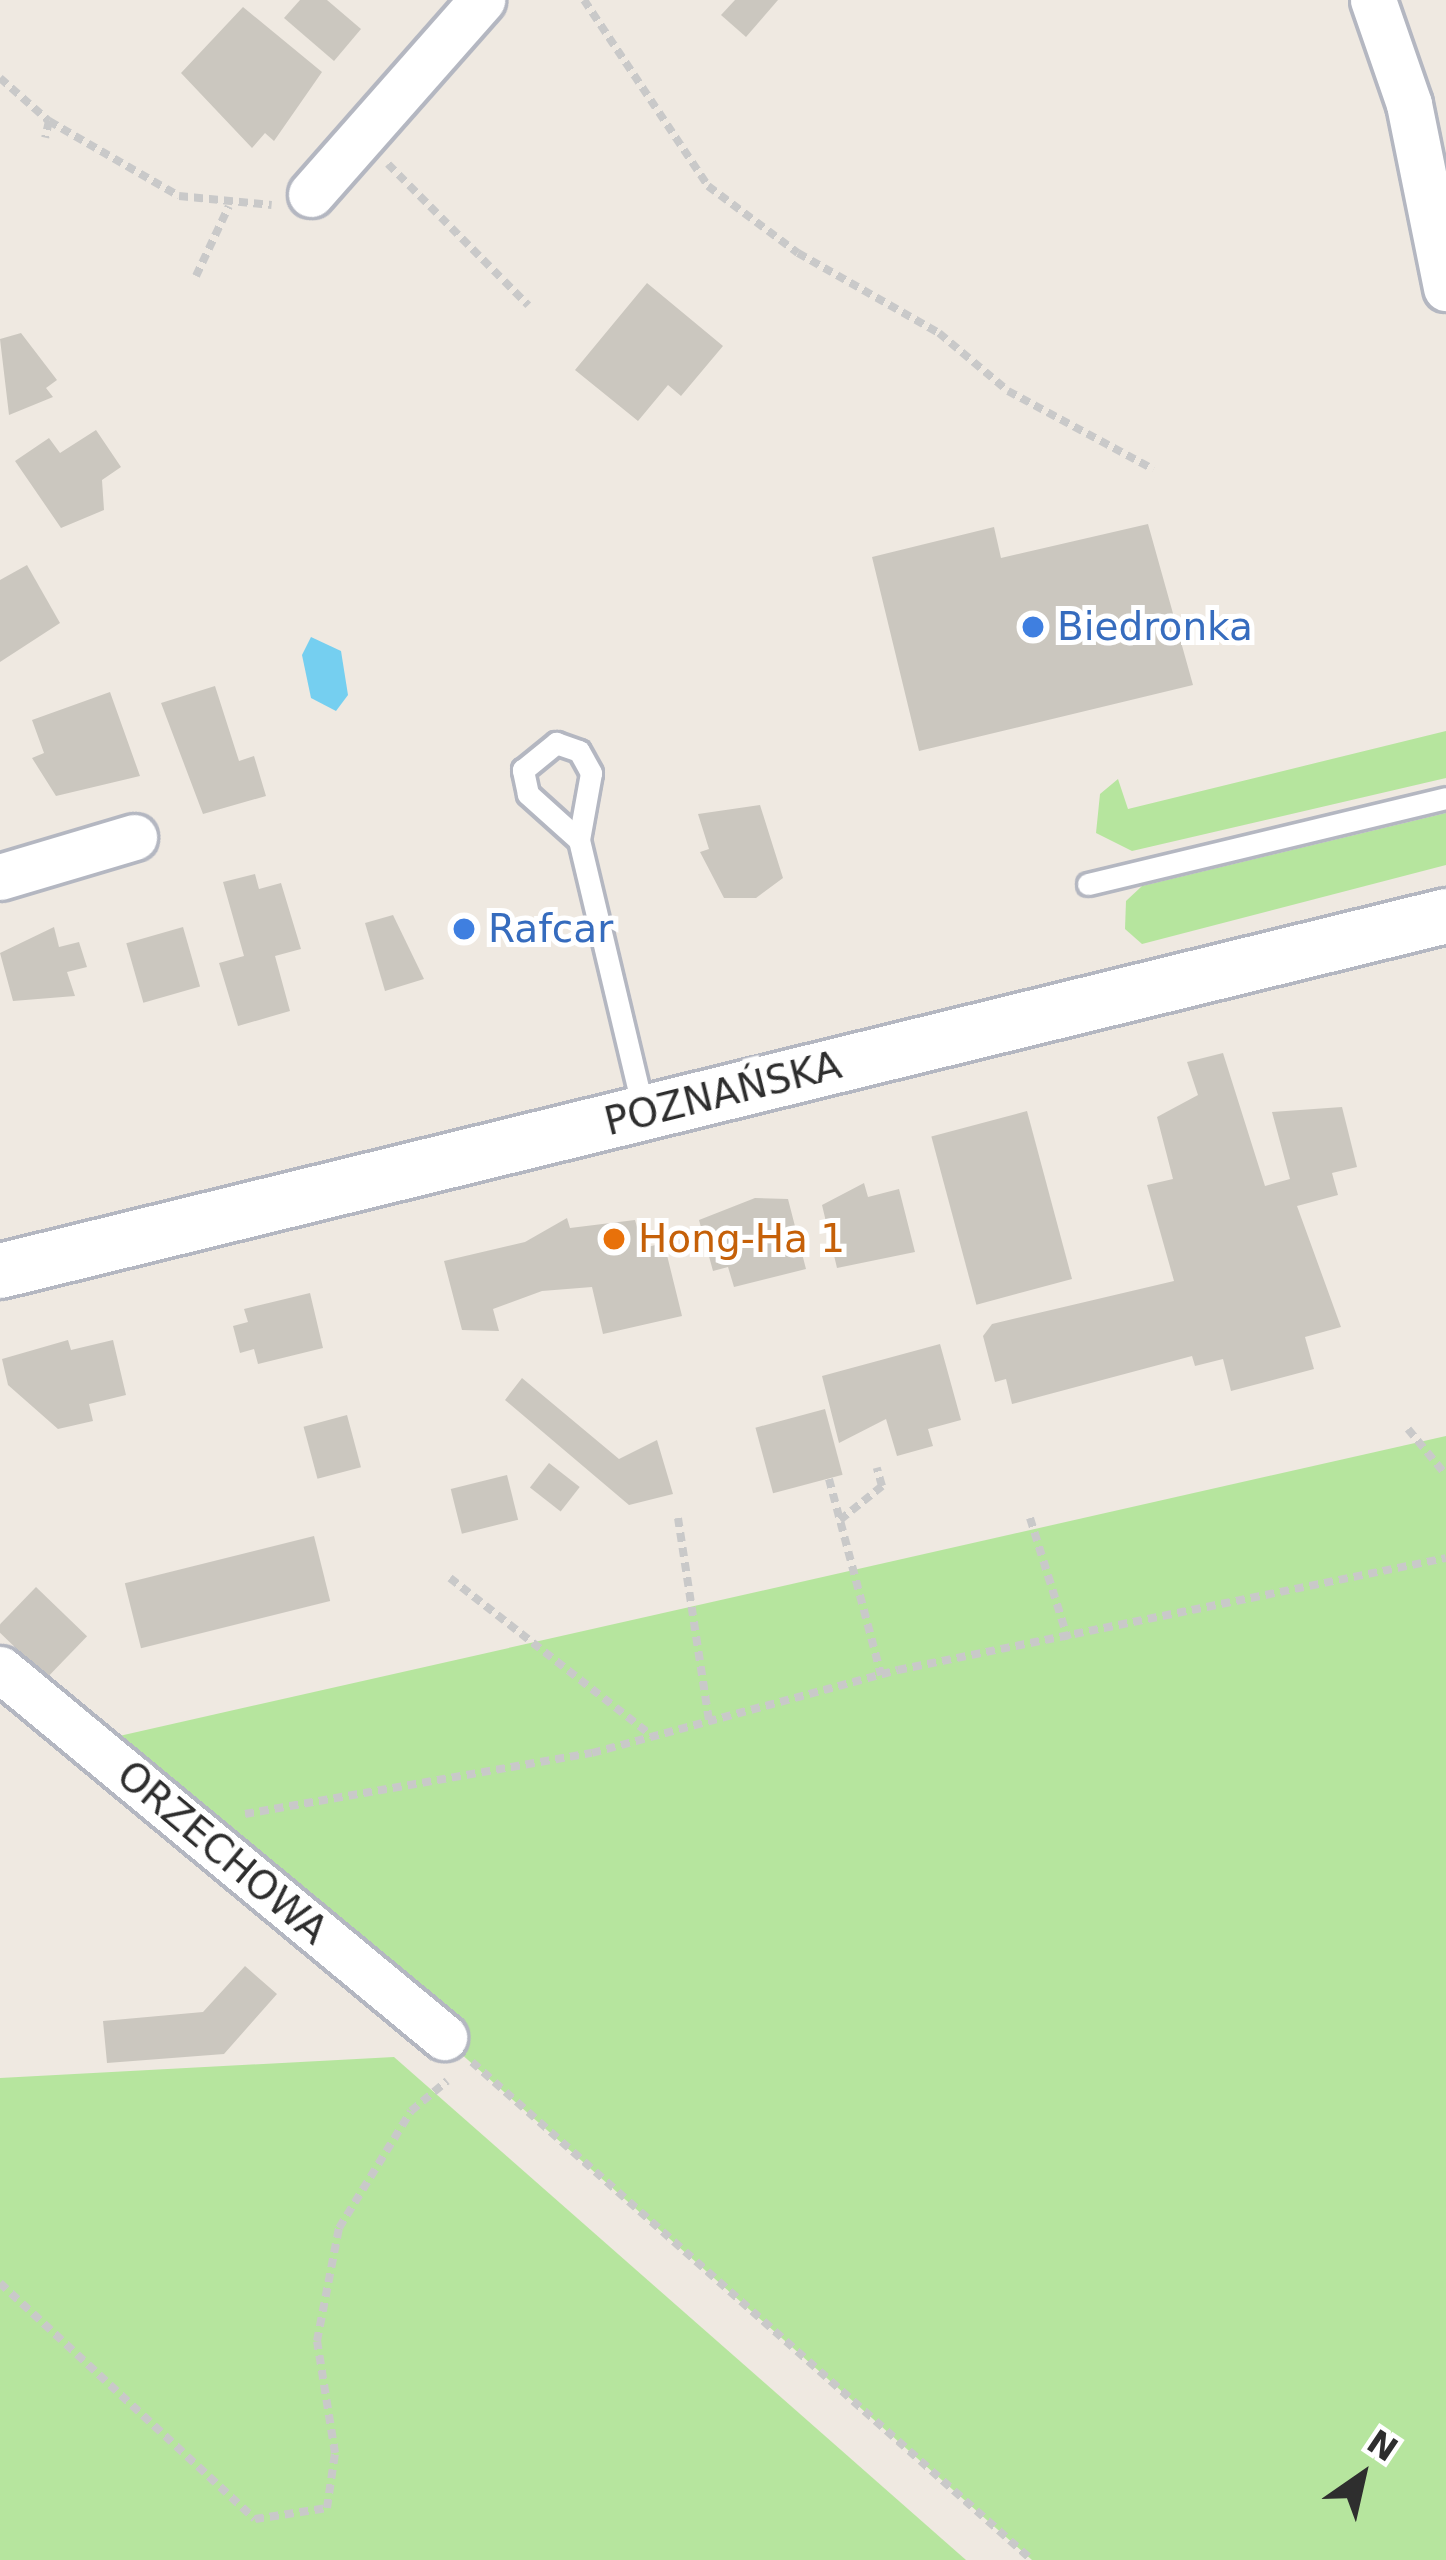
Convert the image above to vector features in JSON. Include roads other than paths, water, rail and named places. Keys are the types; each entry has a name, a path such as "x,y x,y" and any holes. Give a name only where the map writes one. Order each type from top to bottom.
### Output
{"street":[{"path":"311,194 482,0"},
{"path":"1373,0 1409,104 1446,288"},
{"path":"0,877 134,836"},
{"name":"POZNAŃSKA","path":"0,1271 1446,916"},
{"name":"ORZECHOWA","path":"0,1669 458,2049"}],"lane":[{"path":"1088,884 1446,797"},
{"path":"579,840 644,1113"}],"water":[{"path":"311,637 341,651 348,695 336,711 311,698 302,655"}],"place":[{"name":"Biedronka","path":"1033,627"},
{"name":"Rafcar","path":"464,929"},
{"name":"Hong-Ha 1","path":"614,1239"}]}
